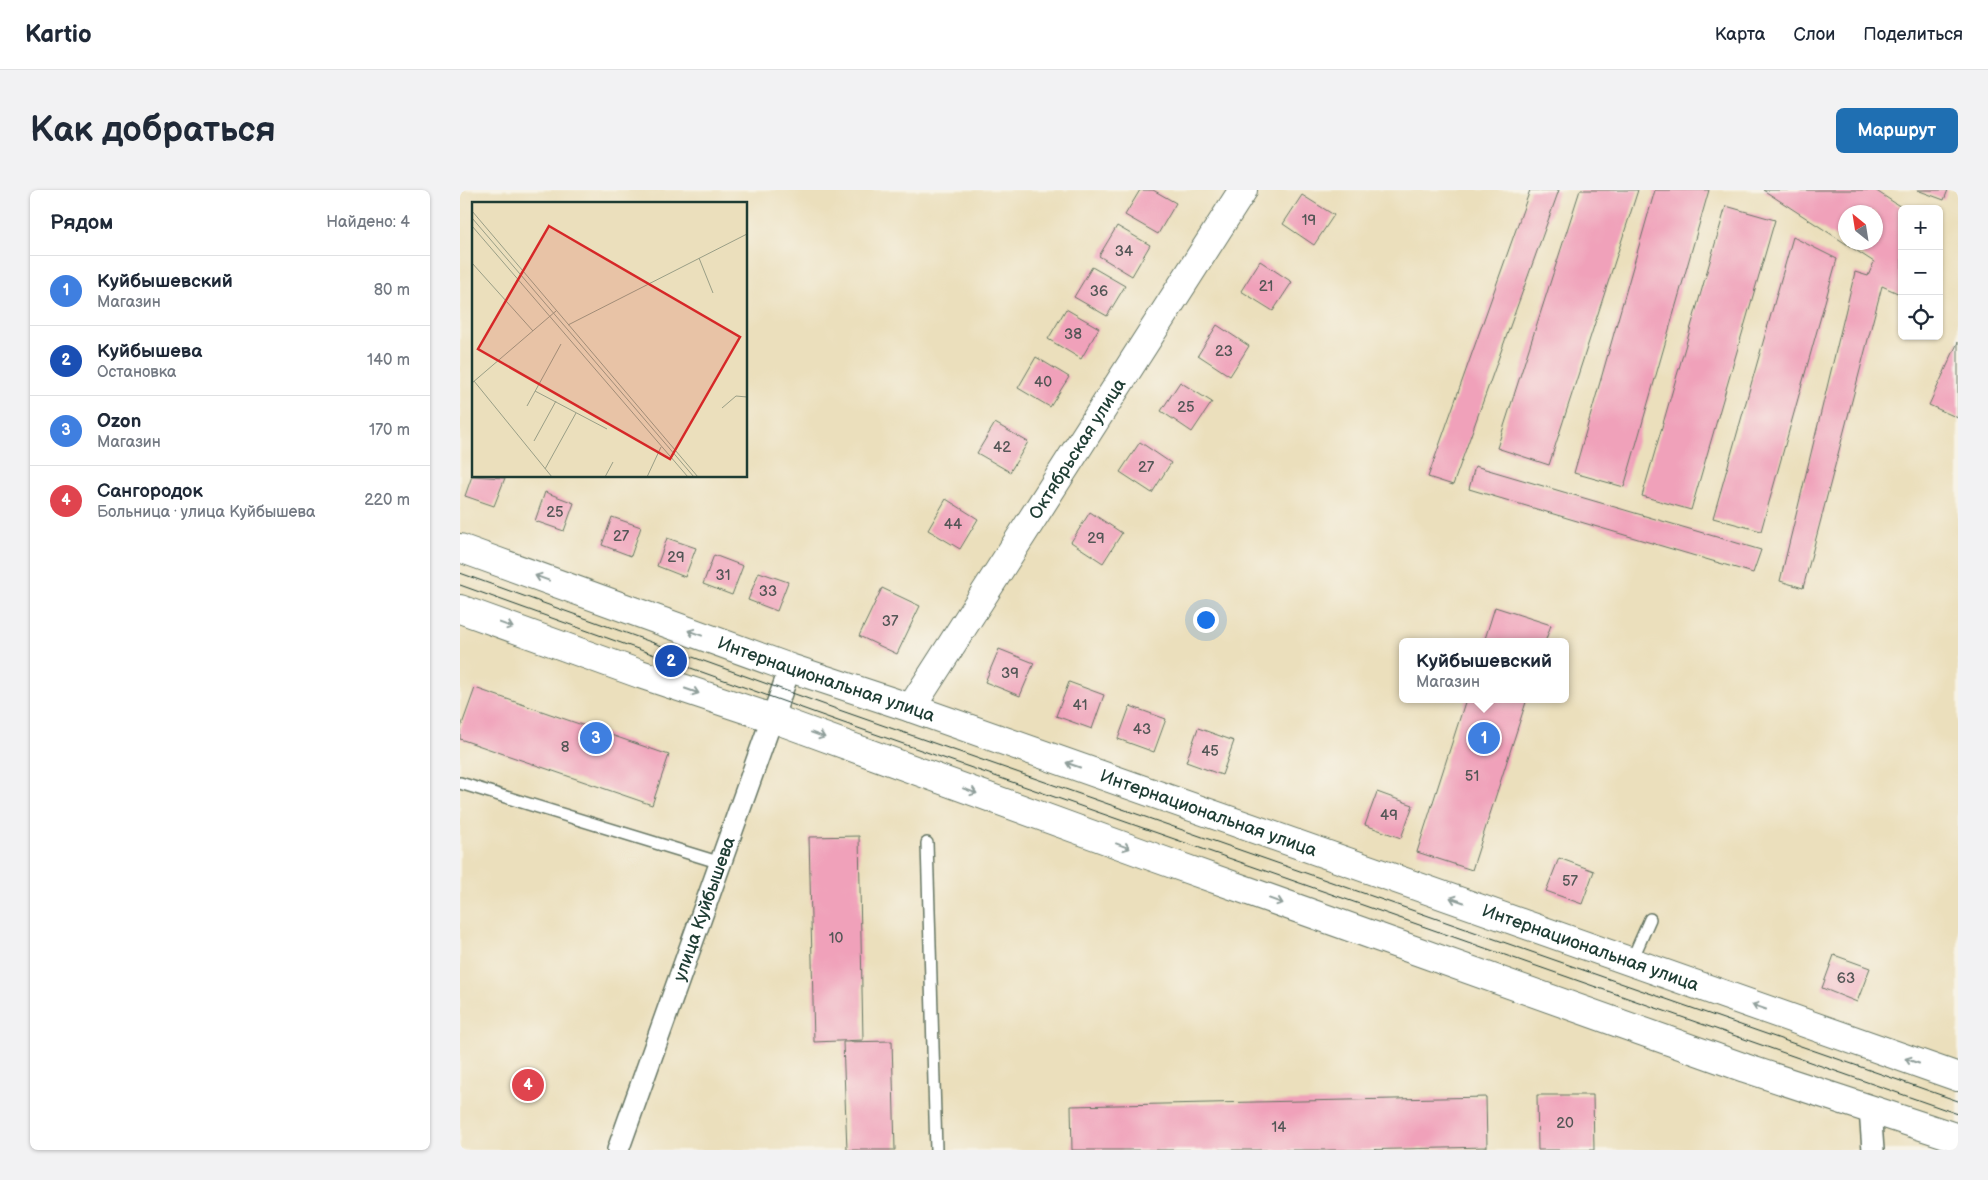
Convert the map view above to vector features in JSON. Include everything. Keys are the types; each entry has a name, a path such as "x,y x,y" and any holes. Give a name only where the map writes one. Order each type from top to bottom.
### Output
{"main road":[{"name":"Октябрьская улица","path":"911,708 1243,190"},
{"name":"Интернациональная улица","path":"460,548 790,668 911,708 1958,1077"},
{"path":"460,609 640,674 772,718 1156,858 1727,1061 1958,1138"}],"street":[{"name":"улица Куйбышева","path":"618,1150 790,668"},
{"path":"1870,1109 1873,1150"}],"lane":[{"path":"460,783 721,862"},
{"path":"927,843 936,1150"},
{"path":"1631,962 1650,919"}],"building":[{"path":"1140,190 1153,190 1176,203 1158,234 1125,215"},
{"path":"1530,190 1559,190 1453,485 1428,477"},
{"path":"1580,190 1638,190 1549,465 1497,448"},
{"path":"1655,190 1709,190 1624,487 1574,473"},
{"path":"1763,190 1875,190 1898,205 1898,293 1882,286 1803,588 1780,581 1855,272 1868,276 1874,262 1856,250 1883,250 1883,205 1838,205 1838,239"},
{"path":"1917,190 1948,190 1944,200"},
{"path":"1302,195 1334,215 1314,245 1283,224"},
{"path":"1726,206 1775,220 1691,510 1642,496"},
{"path":"1117,226 1150,245 1132,276 1099,256"},
{"path":"1793,237 1837,259 1761,531 1713,518"},
{"path":"1260,261 1292,282 1273,311 1241,291"},
{"path":"1092,267 1125,286 1107,316 1074,297"},
{"path":"1066,309 1099,328 1081,359 1048,339"},
{"path":"1217,325 1249,346 1230,376 1198,355"},
{"path":"1958,342 1958,418 1929,405"},
{"path":"1036,357 1069,377 1050,407 1018,388"},
{"path":"1180,382 1212,402 1192,432 1161,411"},
{"path":"995,423 1028,442 1010,472 977,453"},
{"path":"1140,442 1171,463 1152,493 1120,472"},
{"path":"1475,466 1761,550 1753,573 1469,489"},
{"path":"472,476 472,478 505,478 494,506 465,496"},
{"path":"545,492 574,503 564,531 535,521"},
{"path":"946,499 978,519 960,549 928,530"},
{"path":"1090,512 1122,533 1103,563 1071,542"},
{"path":"612,517 641,527 631,556 602,545"},
{"path":"667,538 696,548 685,577 657,566"},
{"path":"714,555 743,566 732,595 703,584"},
{"path":"759,572 788,582 777,611 748,600"},
{"path":"882,588 920,606 897,654 859,636"},
{"path":"1495,607 1551,625 1546,638 1485,638"},
{"path":"999,649 1034,663 1020,696 985,682"},
{"path":"1069,682 1104,695 1092,729 1056,716"},
{"path":"475,688 669,755 652,805 460,739 460,730"},
{"path":"1465,703 1526,703 1472,870 1417,852"},
{"path":"1130,706 1166,719 1154,752 1118,739"},
{"path":"1198,728 1234,741 1222,775 1186,762"},
{"path":"1377,792 1413,805 1401,838 1365,825"},
{"path":"859,836 863,1040 814,1042 809,837"},
{"path":"1559,858 1594,871 1582,904 1546,891"},
{"path":"1834,955 1870,968 1857,1002 1822,988"},
{"path":"892,1041 895,1150 847,1150 843,1042"},
{"path":"1537,1095 1593,1095 1594,1150 1538,1150"},
{"path":"1486,1097 1487,1147 1357,1150 1072,1150 1071,1106"}],"tram line":[{"path":"460,573 842,711 1958,1101"},
{"path":"460,585 838,721 1958,1114"}],"place":[{"name":"Куйбышева","path":"671,661"},
{"name":"Ozon","path":"596,738"},
{"name":"Куйбышевский","path":"1484,738"},
{"name":"Сангородок","path":"528,1085"}]}
